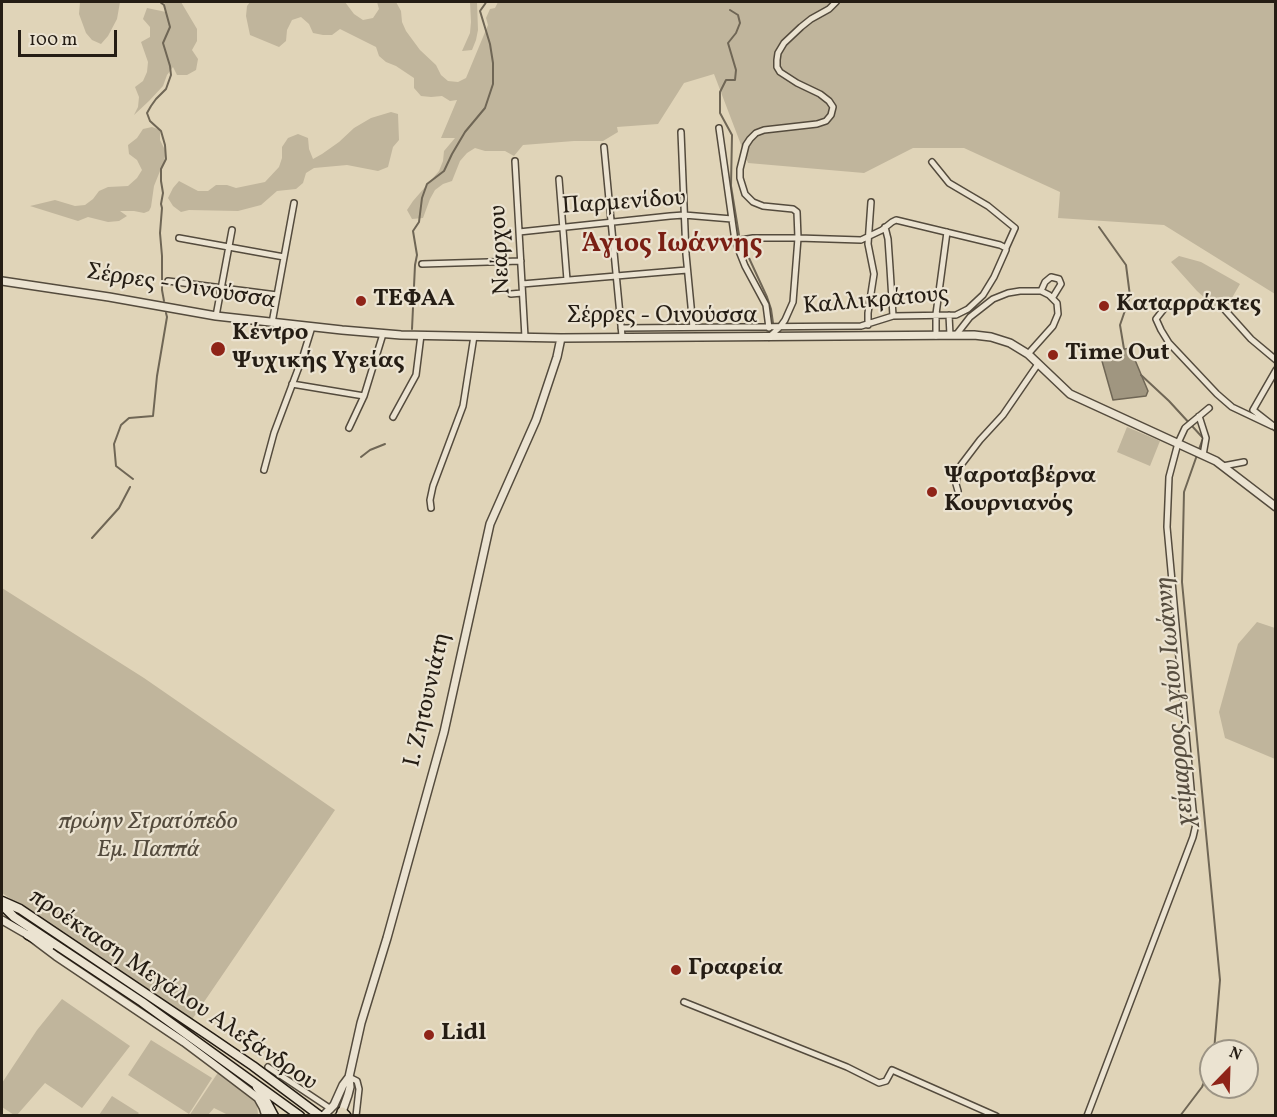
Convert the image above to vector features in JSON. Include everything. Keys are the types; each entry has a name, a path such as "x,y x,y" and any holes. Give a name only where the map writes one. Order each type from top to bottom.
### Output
{"main road":[{"name":"προέκταση Μεγάλου Αλεξάνδρου","path":"2,903 14,917 152,1008 300,1116"},
{"name":"προέκταση Μεγάλου Αλεξάνδρου","path":"2,903 20,909 220,1043 322,1116"},
{"path":"28,935 73,956"},
{"path":"246,1076 264,1097 274,1116"}],"street":[{"path":"769,337 780,327 793,302 798,238 797,215 796,210 793,209 753,202 745,194 740,169 746,145 756,133 764,130 817,124 826,121 831,115 833,107 829,101 780,72 777,60 784,43 811,19 829,9 836,2"},
{"path":"719,128 735,241 745,266 766,305 769,337"},
{"path":"681,132 687,270 693,327"},
{"path":"604,147 622,336"},
{"name":"Νεάρχου","path":"515,161 525,337"},
{"path":"735,241 753,238 865,239 891,222 901,220 1003,247 1015,228 988,206 950,183 932,162"},
{"path":"559,179 567,280"},
{"path":"868,325 874,274 868,248 871,202"},
{"path":"272,323 294,203"},
{"name":"Παρμενίδου","path":"519,232 684,215 732,219"},
{"path":"885,227 893,316"},
{"path":"216,316 232,230"},
{"path":"936,336 936,314 947,232"},
{"path":"179,238 284,257"},
{"name":"Καλλικράτους","path":"621,328 861,326 893,316 959,314 982,296 1005,255 1003,247"},
{"path":"422,264 521,261"},
{"path":"522,284 687,270"},
{"path":"1041,291 1045,282 1051,277 1059,279 1061,284 1053,297"},
{"name":"Σέρρες - Οινούσσα","path":"2,280 216,316 383,334 561,338 981,336 1005,341 1028,354 1070,394 1220,464 1275,507"},
{"path":"168,281 277,295"},
{"path":"953,335 970,317 993,299 1020,291 1041,291 1053,297 1059,307 1056,321 1028,354"},
{"path":"512,294 522,293"},
{"path":"1167,305 1156,318 1170,343 1216,394 1232,407 1274,427"},
{"path":"1225,310 1251,339 1275,360"},
{"path":"949,315 953,335"},
{"path":"264,470 274,433 312,327"},
{"path":"349,428 364,396 383,334"},
{"path":"393,417 416,375 421,335"},
{"path":"431,508 433,486 463,406 474,336"},
{"name":"Ι. Ζητουνιάτη","path":"349,1077 365,1010 444,732 490,524 536,420 556,362 561,338"},
{"path":"958,491 956,484 958,469 1003,415 1038,363"},
{"path":"1274,427 1253,410 1275,370"},
{"path":"292,384 364,396"},
{"path":"1087,1116 1190,846 1196,824 1167,527 1169,477 1178,443 1185,428 1209,408"},
{"path":"1199,416 1206,438 1203,455"},
{"path":"1220,464 1244,462"},
{"path":"2,920 28,935 184,1042 246,1088 261,1102 266,1116"},
{"path":"684,1002 847,1067 879,1083 886,1081 892,1070 996,1116"},
{"path":"268,1067 331,1109"},
{"path":"322,1116 334,1105 349,1077"},
{"path":"349,1077 357,1081 359,1089 355,1116 346,1112 343,1114 350,1088 349,1077"}],"green space":[{"path":"80,2 120,2 117,19 101,44 92,40 86,33 79,14"},
{"path":"164,2 181,2 197,29 197,41 192,50 198,59 196,70 187,75 177,75 173,67 163,86 134,115 139,97 135,87 143,81 148,62 141,42 150,37 150,27 143,19 147,8 166,12"},
{"path":"250,2 345,2 354,14 363,20 373,18 379,9 377,2 396,2 406,31 420,50 436,65 441,75 448,81 458,82 466,78 488,25 486,18 490,9 495,8 498,2 1275,2 1275,294 1164,225 1058,218 1060,192 964,148 913,148 864,173 748,163 714,74 684,83 658,124 617,127 618,132 603,141 523,145 514,156 505,151 485,151 475,148 460,161 452,181 435,190 423,218 412,219 407,210 439,171 444,151 455,138 441,138 457,100 450,101 442,96 421,96 414,88 414,78 386,62 379,56 376,47 340,29 332,35 313,33 309,24 301,17 292,20 287,30 286,41 279,47 250,35 246,16"},
{"path":"470,2 477,2 478,30 472,50 462,51 470,33"},
{"path":"391,112 398,114 399,140 393,147 388,167 378,171 347,165 314,168 306,173 303,183 296,189 277,191 261,205 238,211 189,210 181,212 168,198 179,181 198,191 208,191 216,185 236,188 265,182 279,167 282,147 288,138 298,134 308,138 313,159 339,142 354,128 371,118"},
{"path":"152,127 160,130 160,140 165,156 154,186 149,211 144,213 120,211 127,216 119,221 108,222 88,217 78,221 30,206 55,200 75,206 85,205 99,191 108,187 128,186 142,170 137,160 129,154 128,145 143,129"},
{"path":"1179,256 1201,262 1240,284 1225,310 1220,312 1171,262"},
{"path":"1127,427 1160,441 1150,466 1117,452"},
{"name":"πρώην Στρατόπεδο Εμ. Παππά","path":"2,588 144,678 335,810 191,1021 2,893"},
{"path":"1257,622 1275,628 1275,759 1225,738 1219,712 1238,644"},
{"path":"62,999 130,1046 82,1108 45,1083 17,1115 14,1115 2,1107 2,1083 37,1030"},
{"path":"151,1040 212,1078 189,1114 128,1075"},
{"path":"219,1071 257,1103 258,1115 228,1115 214,1108 208,1115 189,1116"},
{"path":"112,1096 139,1113 137,1115 99,1115"}],"shaded area":[{"path":"1130,348 1148,391 1146,396 1113,400 1100,354"}],"waterway":[{"path":"160,2 164,5 170,27 163,43 171,75 166,89 147,113 150,121 161,131 165,145 166,159 161,169 163,193 160,233 164,301"},
{"path":"412,329 417,255 413,231 419,222 422,198 427,184 444,171 465,132 485,108 493,84 490,44 480,11 486,2"},
{"path":"730,10 738,15 740,23 728,43 736,70 735,80 726,80 720,92 720,113 732,135 731,186 739,235"},
{"path":"1099,227 1126,265 1130,296 1120,325 1124,349"},
{"path":"743,245 767,297 773,323"},
{"path":"133,479 116,466 114,444 121,425 129,418 153,416 166,313"},
{"name":"χείμαρρος Αγίου Ιωάννη","path":"1141,375 1203,438 1184,492 1182,582 1220,980 1215,1039"},
{"path":"361,457 370,450 385,444"},
{"path":"92,538 119,508 130,487"},
{"name":"χείμαρρος Αγίου Ιωάννη","path":"1180,1116 1199,1091"}],"place":[{"name":"ΤΕΦΑΑ","path":"361,301"},
{"name":"Καταρράκτες","path":"1104,306"},
{"name":"Κέντρο Ψυχικής Υγείας","path":"218,349"},
{"name":"Time Out","path":"1053,355"},
{"name":"Ψαροταβέρνα Κουρνιανός","path":"932,492"},
{"name":"Γραφεία","path":"676,970"},
{"name":"Lidl","path":"429,1035"}],"district":[{"name":"Άγιος Ιωάννης","path":"672,246"}]}
